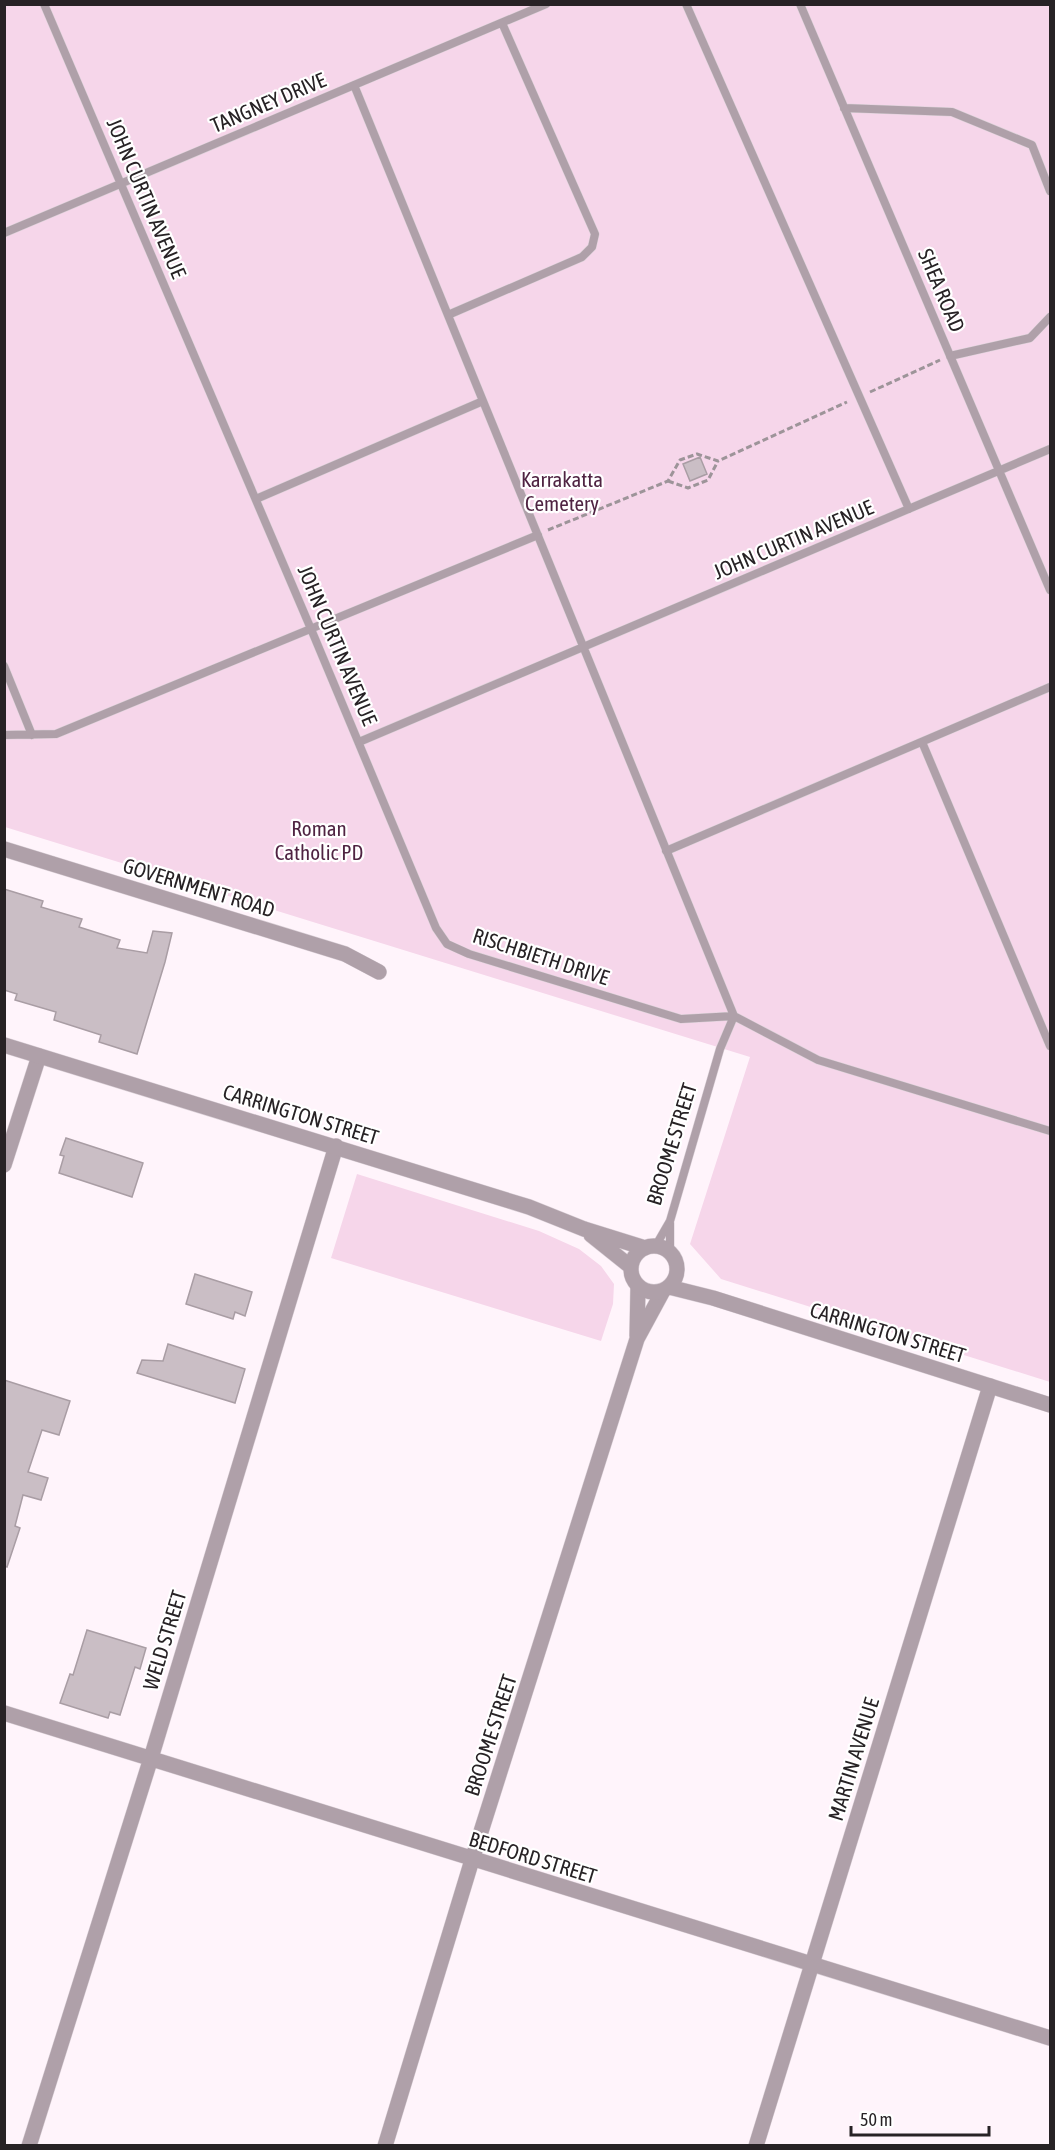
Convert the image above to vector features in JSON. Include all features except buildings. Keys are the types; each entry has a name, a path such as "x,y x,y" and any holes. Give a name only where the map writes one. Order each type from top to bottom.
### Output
{"street":[{"name":"GOVERNMENT ROAD","path":"4,849 345,954 379,972"},
{"name":"CARRINGTON STREET","path":"4,1045 336,1146 529,1207 584,1229 650,1247"},
{"path":"4,1165 39,1056"},
{"name":"WELD STREET","path":"29,2145 151,1758 336,1146"},
{"name":"CARRINGTON STREET","path":"584,1229 631,1267"},
{"path":"650,1247 670,1253 677,1266 670,1284 650,1292 638,1286 634,1281 631,1267 635,1256 650,1247"},
{"name":"CARRINGTON STREET","path":"670,1284 1050,1405"},
{"name":"BROOME STREET","path":"385,2145 472,1860 637,1339 670,1284"},
{"name":"BROOME STREET","path":"637,1339 638,1286"},
{"name":"MARTIN AVENUE","path":"756,2145 990,1386"},
{"name":"BEDFORD STREET","path":"4,1713 1050,2038"}],"lane":[{"name":"JOHN CURTIN AVENUE","path":"44,4 359,742 1050,449"},
{"name":"TANGNEY DRIVE","path":"4,233 546,4"},
{"path":"686,4 909,509"},
{"name":"SHEA ROAD","path":"800,4 1050,590"},
{"path":"448,315 582,257 592,247 595,234 502,23"},
{"path":"354,86 734,1016 818,1060 1050,1131"},
{"path":"844,108 952,112 1032,146 1050,191"},
{"path":"950,356 1030,338 1050,317"},
{"path":"256,499 483,400"},
{"path":"4,735 56,734 538,535"},
{"path":"4,666 32,735"},
{"path":"666,851 1050,687"},
{"name":"RISCHBIETH DRIVE","path":"359,742 436,928 447,944 469,954 681,1019 734,1016"},
{"path":"922,742 1050,1046"},
{"name":"BROOME STREET","path":"670,1253 670,1221 720,1049 734,1016"},
{"name":"BROOME STREET","path":"650,1247 670,1221"}],"path":[{"path":"668,480 688,488 708,480 718,461 950,356"},
{"path":"538,535 668,480 680,460 697,454 718,461"}],"green space":[{"name":"Karrakatta Cemetery","path":"4,5 1050,5 1050,1382 721,1279 690,1244 750,1057 5,827"},
{"path":"357,1174 539,1231 579,1249 601,1266 614,1284 613,1304 601,1341 331,1258"}],"park label":[{"name":"Roman Catholic PD","path":"319,840"}]}
